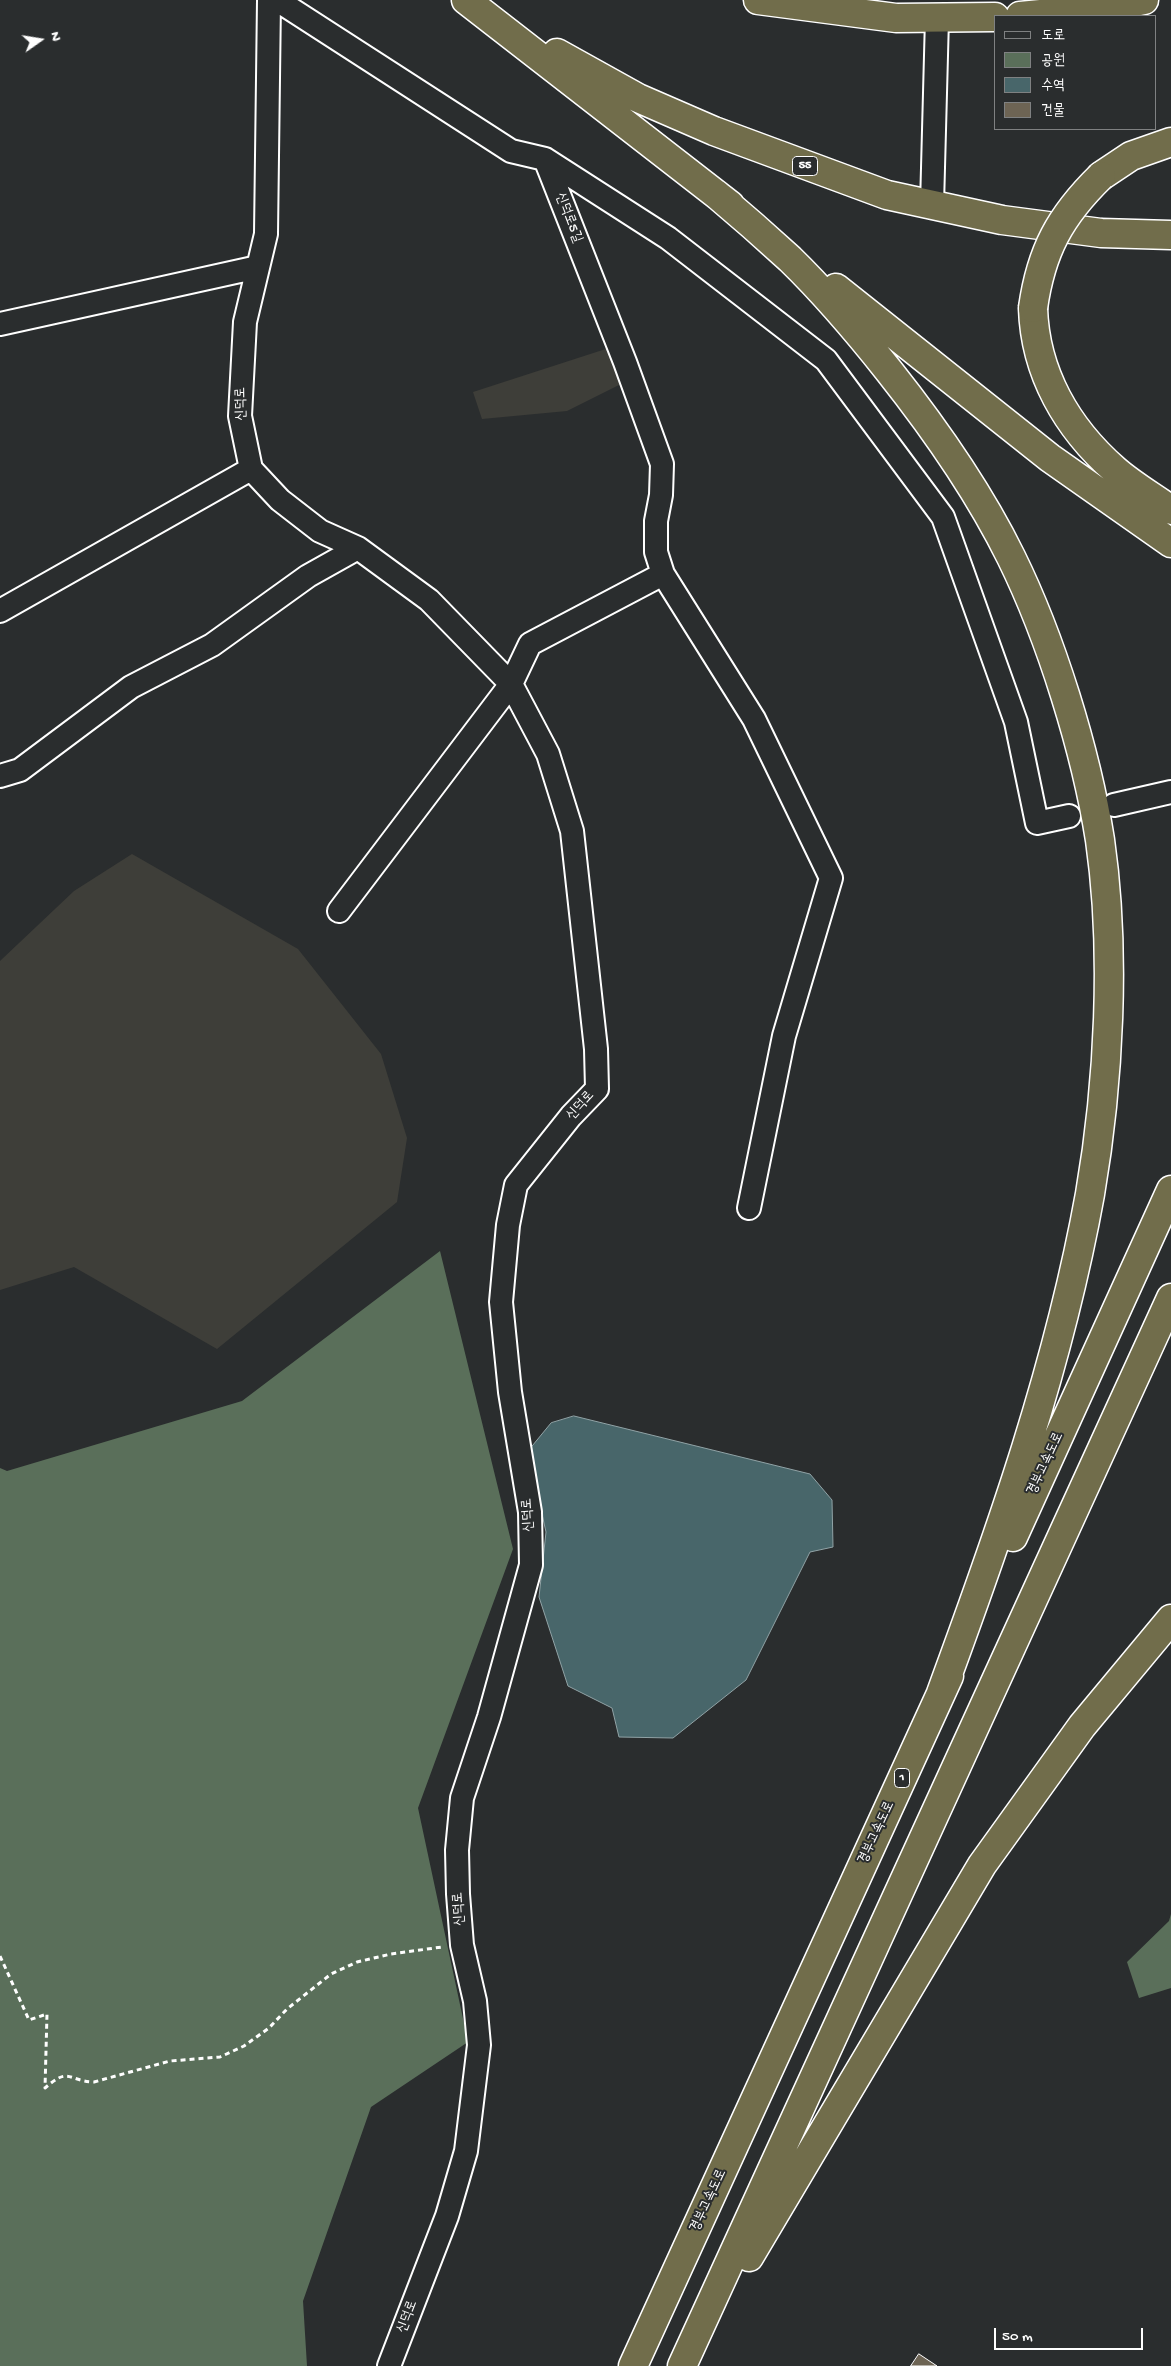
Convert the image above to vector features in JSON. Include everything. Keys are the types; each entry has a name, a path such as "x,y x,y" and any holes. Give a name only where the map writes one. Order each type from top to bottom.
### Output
{"highway":[{"path":"466,0 716,194 1035,446 1171,543"},
{"name":"55","path":"470,0 568,59 647,102 780,158 887,195 1002,220 1101,234 1171,235"},
{"path":"758,0 877,16 994,17"},
{"path":"1030,15 1111,7 1144,0"},
{"path":"1171,142 1131,156 1101,176 1071,207 1051,239 1040,268 1033,308 1036,340 1043,369 1071,422 1116,472 1171,510"},
{"path":"716,194 790,260 854,327 915,404 990,517 1013,559 1050,654 1080,752 1100,840 1104,882 1108,987 1103,1088 1090,1191 1067,1303 1032,1428 988,1562 941,1693"},
{"name":"경부고속도로","path":"633,2366 1171,1190"},
{"path":"683,2366 1171,1298"},
{"path":"683,2366 982,1865 1082,1726 1171,1619"}],"street":[{"name":"신덕로","path":"269,0 266,234 245,322 240,416 251,469 280,500 320,531 358,548 429,600 511,684 548,754 572,831 596,1049 596,1089 516,1185 508,1224 501,1302 510,1392 530,1512 531,1566 488,1717 462,1798 457,1850 462,1944 475,2001 479,2045 466,2151 447,2216 389,2366"},
{"path":"277,0 511,151 545,159 668,238 826,360 944,517 1016,722 1037,823 1069,816"},
{"path":"932,204 937,18"},
{"name":"신덕로5길","path":"545,159 625,362 662,464 662,495 656,521 656,552 664,574 754,719 831,878 784,1036 749,1208"},
{"path":"0,324 258,267"},
{"path":"0,610 251,469"},
{"path":"0,776 20,770 131,687 212,645 308,576 358,548"},
{"path":"339,910 511,684 530,644 664,574"},
{"path":"1114,805 1171,792"}],"path":[{"path":"0,1956 29,2020 46,2014 45,2088 58,2077 65,2075 83,2082 94,2082 170,2062 220,2058 244,2046 269,2028 287,2009 331,1974 357,1962 391,1954 462,1944"}],"shaded area":[{"path":"618,345 631,379 567,411 482,419 473,392"},
{"path":"132,854 298,949 381,1054 407,1138 397,1202 217,1349 74,1267 0,1290 0,961 74,891"}],"green space":[{"path":"440,1251 513,1549 418,1808 468,2042 371,2107 303,2301 307,2366 0,2366 0,1468 7,1471 242,1401"},
{"path":"1171,1914 1171,1988 1139,1998 1127,1962 1169,1921"}],"water":[{"path":"574,1416 810,1474 832,1500 833,1547 810,1552 746,1680 673,1738 619,1737 612,1708 568,1686 539,1597 546,1532 528,1451 551,1423"}],"building":[{"path":"919,2354 937,2366 911,2366"}]}
